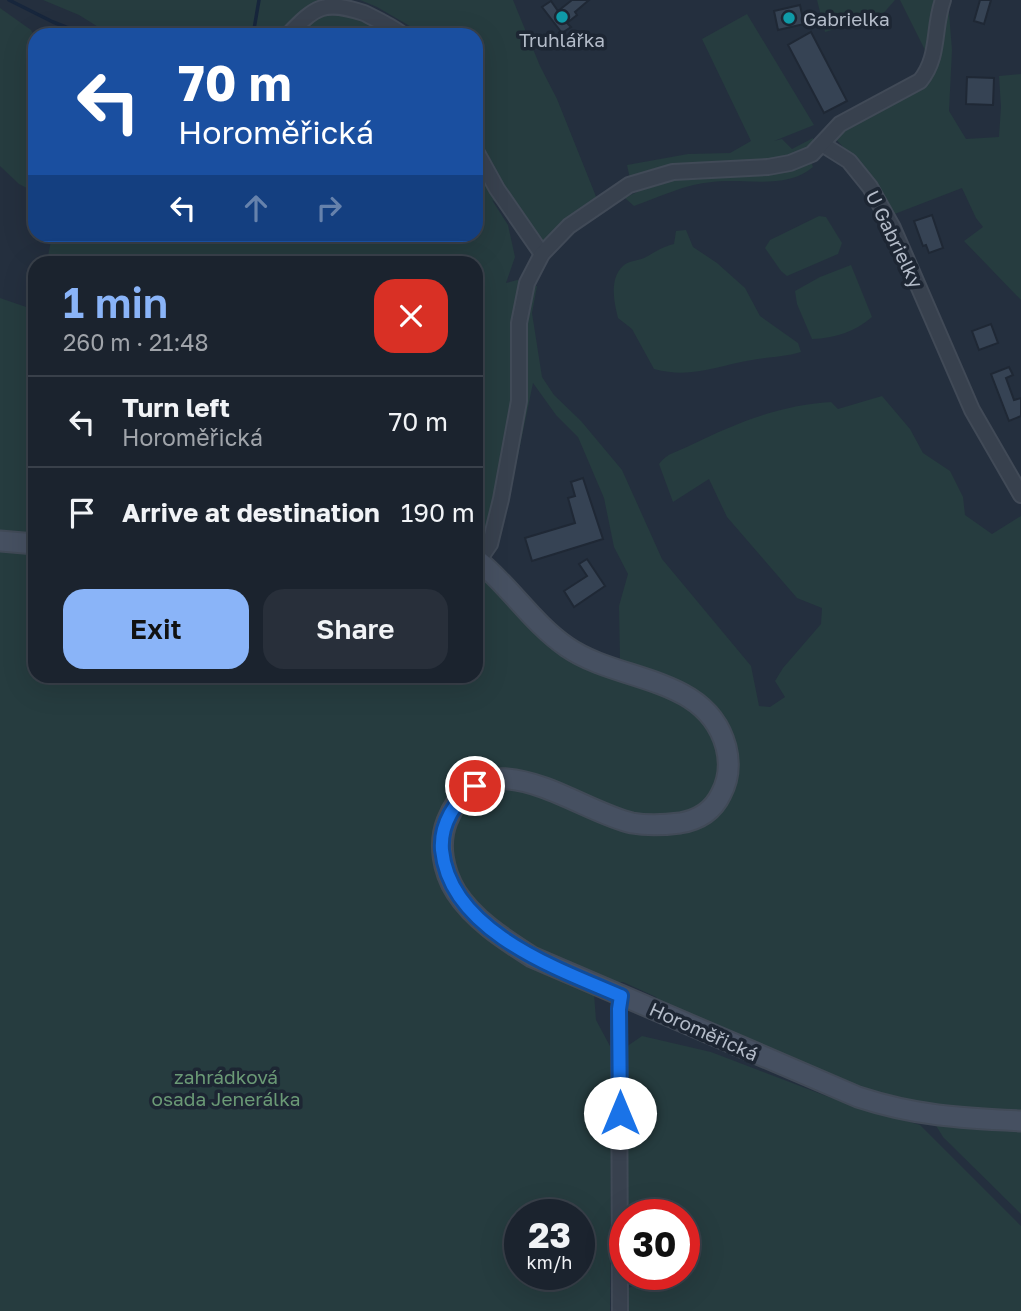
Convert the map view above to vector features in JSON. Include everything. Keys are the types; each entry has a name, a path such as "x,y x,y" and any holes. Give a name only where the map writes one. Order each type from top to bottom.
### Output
{"main road":[{"path":"0,541 28,543"},
{"name":"Horoměřická","path":"483,566 566,646 597,663 667,686 704,708 722,734 729,766 726,782 712,808 702,816 690,821 653,825 631,823 536,783 508,779 484,782 469,791 454,808 445,826 442,847 448,877 470,909 497,933 532,957 858,1097 884,1106 949,1118 1021,1121"}],"street":[{"path":"483,553 490,544 501,499 519,401 519,323 527,283 542,254 569,226 629,185 673,172 768,167 790,163 812,154 840,124 920,80 928,71 934,56 936,27 943,0"},
{"path":"296,28 319,7 331,2 345,4 394,28"},
{"name":"U Gabrielky","path":"822,145 849,161 870,187 893,228 972,410 1021,495"},
{"path":"483,164 497,189 542,254"},
{"path":"620,1311 621,996"}],"green space":[{"path":"43,0 318,0 290,28 100,28 79,15"},
{"path":"360,0 513,0 597,199 540,248 509,212 492,200 508,225 515,257 506,283 517,280 537,286 532,313 542,377 554,395 581,421 622,470 662,559 751,666 759,706 770,707 785,697 775,681 821,624 822,608 797,598 727,517 709,479 673,502 659,464 666,457 725,429 776,411 831,402 838,409 882,396 910,429 923,453 950,471 963,497 965,515 992,534 1021,516 1021,1112 950,1109 899,1101 860,1089 657,1001 656,997 623,982 613,983 542,951 496,922 477,905 462,884 453,856 452,834 465,808 482,794 508,787 692,830 735,750 719,714 691,688 620,659 619,606 628,574 614,547 604,498 578,437 556,415 533,383 509,499 501,520 483,530 483,256 48,256 51,242 483,242 483,28 412,28"},
{"path":"817,0 895,0 881,16 825,32"},
{"path":"900,0 948,0 952,50 949,111 966,139 999,137 999,76 1021,74 1021,300 964,241 983,227 962,188 892,215 871,178 833,136 913,90 927,54"},
{"path":"325,4 383,28 299,28"},
{"path":"0,8 28,28 28,188 19,184 0,166"},
{"path":"747,14 814,125 774,141 782,139 792,149 813,138 814,148 786,160 630,179 627,165 688,154 730,153 751,141 702,39"},
{"path":"810,159 813,167 803,174 778,181 702,183 634,206 625,198 669,180 715,170"},
{"path":"819,216 826,217 842,243 838,254 787,276 765,248 770,240"},
{"path":"686,230 693,247 717,263 745,288 760,316 798,343 801,352 692,372 654,369 632,329 618,318 614,284 625,264 674,244 676,231"},
{"path":"851,265 872,317 844,333 812,339 797,304 795,291 820,277"},
{"path":"0,298 28,308 28,534 0,532"},
{"name":"zahrádková osada Jenerálka","path":"0,549 28,551 28,683 483,683 483,577 547,642 686,705 706,724 718,753 718,780 706,802 687,813 654,817 633,815 539,775 508,770 455,792 441,812 440,880 594,994 596,1020 611,1048 612,1116 604,1130 604,1137 611,1146 610,1311 0,1311"},
{"path":"642,1036 711,1052 829,1097 920,1125 1021,1226 1021,1311 625,1311 626,1290 700,1290 700,1199 627,1199 627,1146 634,1139 634,1131 626,1123 626,1047"},
{"path":"935,1124 1021,1129 1021,1214 943,1137"}],"building":[{"name":"Truhlářka","path":"572,0 589,0 575,12 577,15 567,23 571,27 562,33 542,7 551,1 558,11"},
{"path":"980,0 991,0 984,24 974,21"},
{"name":"Gabrielka","path":"800,5 804,24 778,30 774,11"},
{"path":"811,32 847,101 824,113 788,45"},
{"path":"967,77 994,78 993,105 966,104"},
{"path":"932,215 943,248 929,253 926,245 923,246 914,221"},
{"path":"991,324 998,343 979,350 972,331"},
{"path":"1009,367 1013,375 1006,378 1014,400 1021,398 1021,416 1009,421 991,374"},
{"path":"583,478 603,539 532,561 525,538 575,523 568,498 575,496 571,482"},
{"path":"587,559 605,586 574,607 564,591 587,576 579,564"}],"waterway":[{"path":"9,0 68,28"},
{"path":"254,28 259,0"}],"place":[{"name":"Truhlářka","path":"562,17"},
{"name":"Gabrielka","path":"789,18"}],"route":[{"path":"475,786 461,798 445,826 442,847 448,877 470,909 507,941 532,957 621,996 620,1113"}]}
